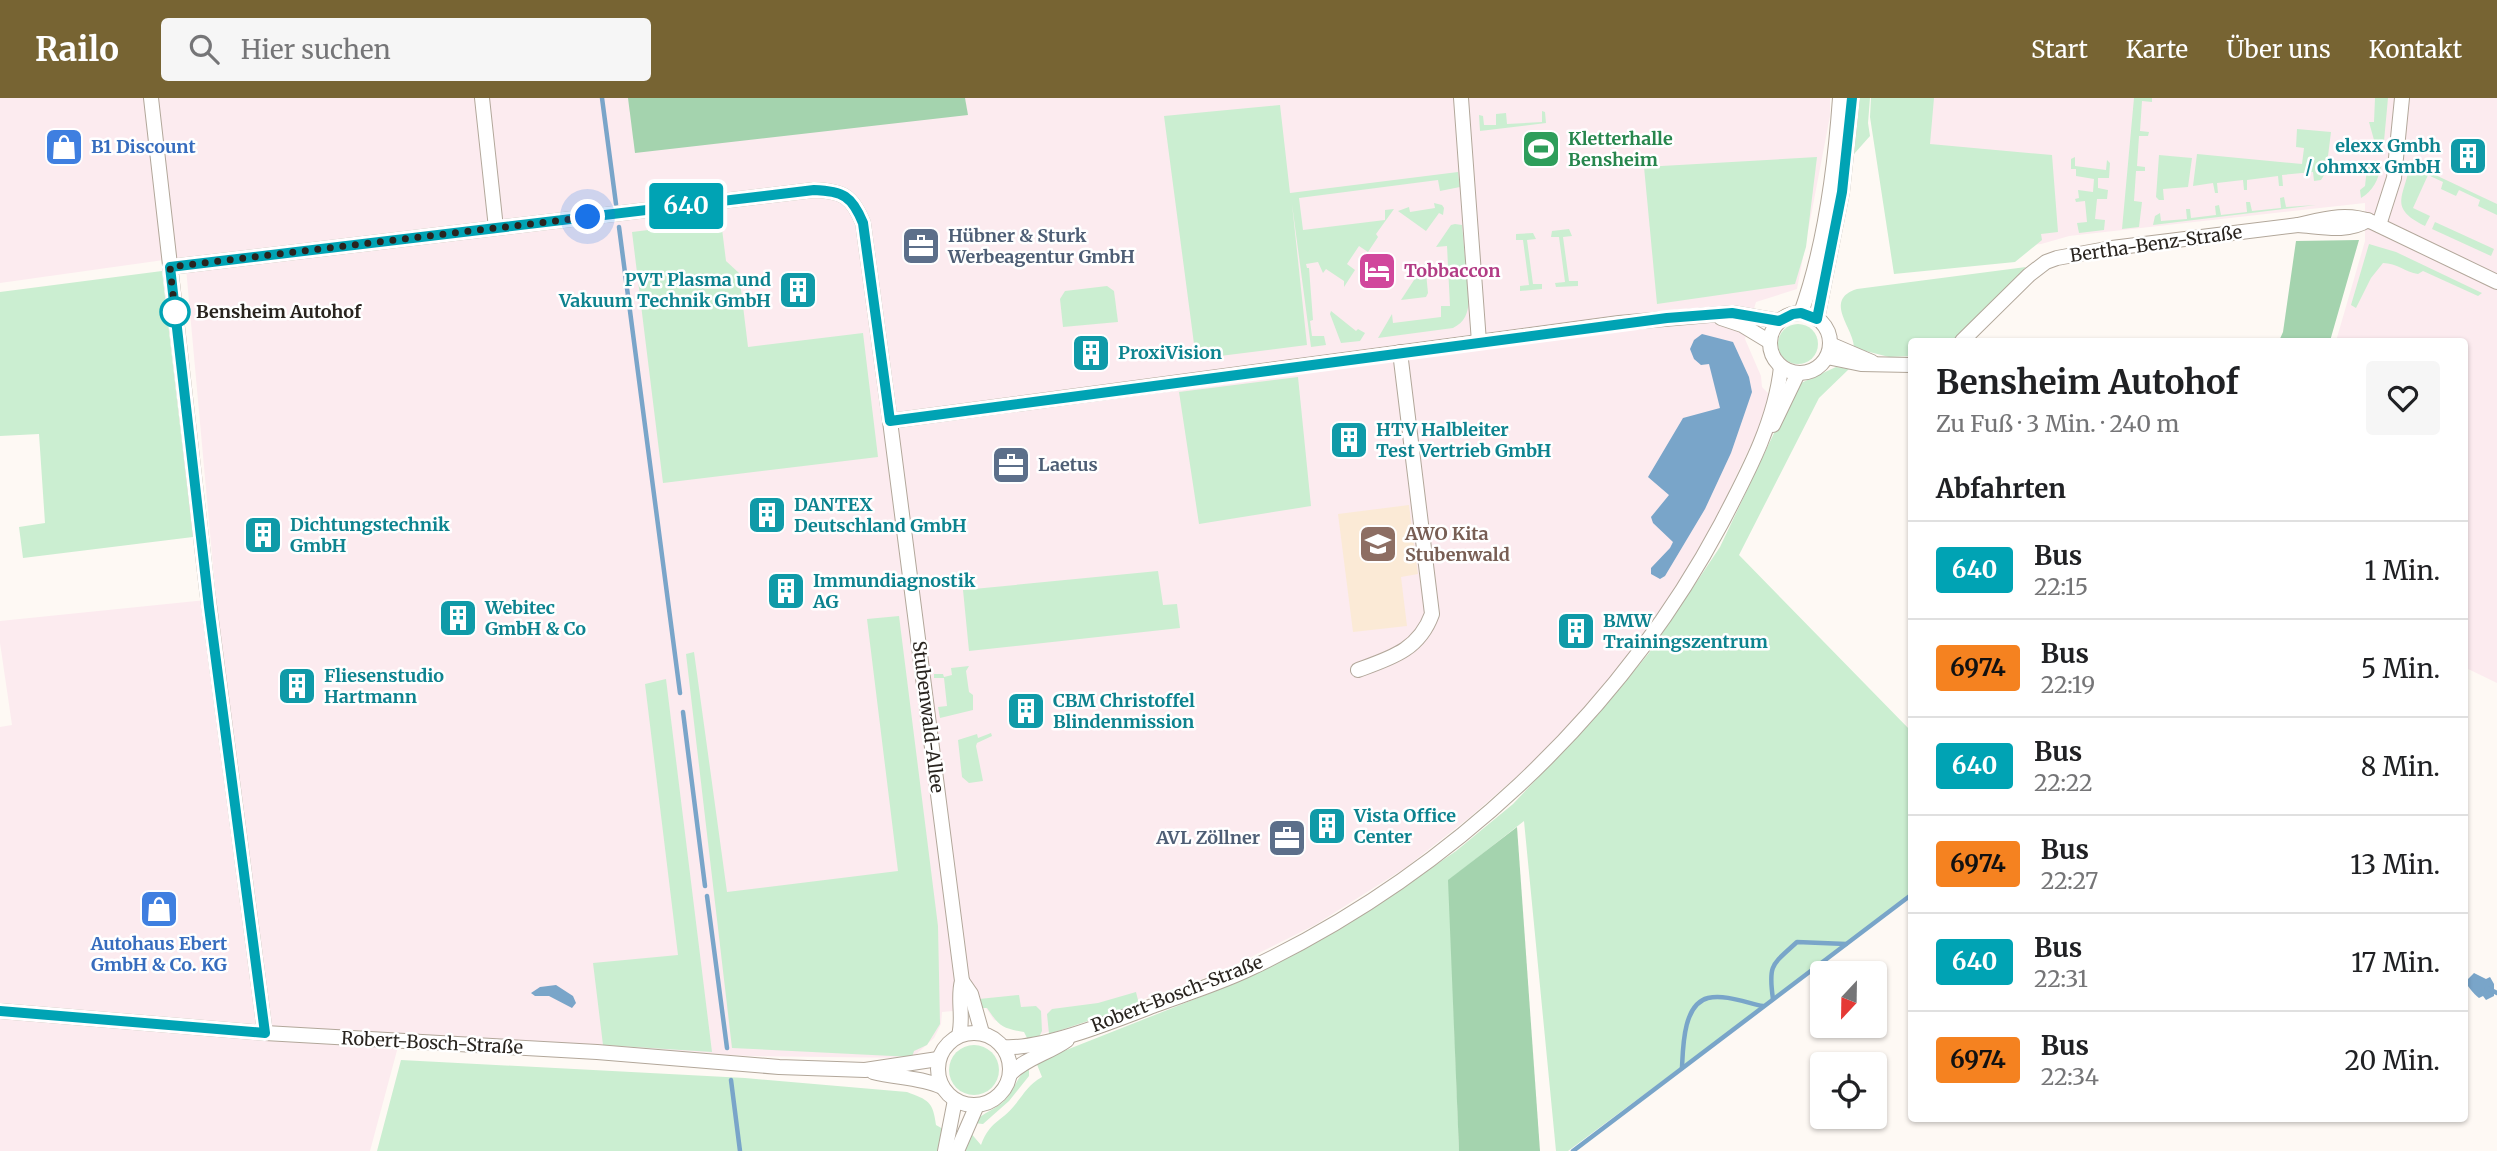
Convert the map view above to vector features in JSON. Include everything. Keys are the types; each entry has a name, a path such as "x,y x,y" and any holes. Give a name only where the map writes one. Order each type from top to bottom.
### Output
{"street":[{"path":"151,98 209,607 265,1033"},
{"path":"482,98 496,228"},
{"path":"1461,98 1479,342"},
{"path":"1801,313 1829,192 1840,98"},
{"path":"1817,319 1842,192 1853,98"},
{"path":"2374,223 2394,178 2402,98"},
{"name":"Stubenwald-Allee","path":"170,267 814,190 832,190 846,196 856,206 863,223 890,421 961,981 959,1035"},
{"name":"Bertha-Benz-Straße","path":"1965,338 2029,275 2046,262 2057,258 2112,248 2298,225 2338,216 2352,216 2374,223 2497,282"},
{"path":"890,421 1619,323 1732,313 1779,321"},
{"path":"1801,313 1817,319 1826,329 1828,350 1815,369 1798,373 1781,367 1774,357 1770,342 1774,327 1779,321 1793,314 1801,313"},
{"path":"1710,314 1742,325 1770,342"},
{"path":"1828,350 1847,363 1874,363 1895,367 1908,365"},
{"path":"1358,670 1399,656 1426,630 1432,614 1400,352"},
{"name":"Robert-Bosch-Straße","path":"1761,444 1781,367"},
{"name":"Robert-Bosch-Straße","path":"1003,1046 1024,1046 1074,1035 1245,970 1365,904 1454,841 1499,803 1542,763 1585,716 1648,638 1707,549 1798,373"},
{"name":"Stubenwald-Allee","path":"961,981 971,994 982,1033"},
{"name":"Robert-Bosch-Straße","path":"0,1011 265,1033 865,1070 939,1059"},
{"path":"957,1151 977,1105 965,1105 955,1100 942,1087 939,1059 943,1049 959,1035 982,1033 1003,1046 1008,1055 1010,1074"},
{"name":"Robert-Bosch-Straße","path":"977,1105 995,1099 1003,1092 1010,1074 1017,1067 1074,1035"},
{"name":"Robert-Bosch-Straße","path":"865,1070 890,1077 919,1079 942,1087"},
{"path":"945,1151 955,1100"}],"shaded area":[{"path":"0,98 1830,98 1830,116 1797,289 1756,302 1745,339 1761,376 1762,387 1769,394 1760,426 1709,533 1667,600 1621,664 1539,757 1470,817 1405,868 1315,925 1219,973 1039,1035 994,1020 986,1008 942,1012 941,1024 934,1038 912,1058 752,1056 399,1043 370,1151 0,1151 0,727 12,725 0,643 0,621 216,599 185,257 0,283"},
{"path":"1874,98 2497,98 2497,683 2468,669 2468,338 2337,338 2365,241 2365,203 2069,236 2041,244 1892,259"},
{"name":"AWO Kita Stubenwald","path":"1409,505 1418,574 1401,577 1407,626 1353,632 1338,514"}],"green space":[{"path":"628,98 965,98 968,115 635,153"},
{"path":"1857,98 1870,98 1870,136 1854,154"},
{"path":"1871,98 1934,98 1930,144 2052,155 2058,232 2041,234 2042,240 2015,262 1894,274 1870,117"},
{"path":"2134,98 2152,98 2152,102 2142,101 2140,131 2149,132 2148,136 2139,136 2137,166 2145,167 2145,171 2136,171 2134,201 2142,202 2139,227 2122,229"},
{"path":"2375,98 2388,98 2384,141 2374,140 2369,122 2374,122"},
{"path":"1280,105 1290,193 1458,172 1460,187 1440,191 1438,180 1299,198 1303,230 1385,220 1385,210 1394,209 1376,234 1378,237 1368,252 1359,246 1347,264 1355,270 1344,287 1344,281 1326,269 1323,273 1318,262 1306,264 1309,268 1312,336 1324,336 1326,345 1311,347 1292,204 1307,345 1196,359 1164,116"},
{"path":"1542,111 1545,112 1546,123 1480,131 1479,115 1483,116 1484,125 1496,125 1496,114 1506,113 1507,124 1542,122"},
{"path":"2297,129 2331,132 2326,172 2321,180 2314,181 2313,172 2282,175 2283,186 2279,186 2278,176 2247,180 2247,190 2244,190 2243,180 2217,183 2218,193 2215,193 2213,183 2193,186 2197,154 2302,164 2304,148 2296,147"},
{"path":"2159,155 2192,158 2188,187 2163,189 2164,200 2156,197"},
{"path":"1817,157 1806,247 1795,284 1657,304 1644,167"},
{"path":"2075,157 2075,166 2106,170 2107,160 2110,163 2109,178 2098,178 2098,188 2108,190 2107,199 2097,199 2095,219 2105,220 2104,230 2079,233 2077,223 2087,222 2085,201 2076,202 2075,199 2079,198 2078,190 2093,192 2094,179 2076,176 2076,169 2071,169 2071,159"},
{"path":"2375,160 2381,167 2378,176 2372,189 2361,198 2360,190 2365,186 2367,168"},
{"path":"2410,163 2497,204 2497,215 2478,206 2480,200 2459,190 2456,196 2441,189 2443,182 2428,175 2413,208 2430,216 2425,226 2413,219 2402,207 2401,200"},
{"path":"2284,197 2286,207 2316,205 2153,225 2155,216 2160,213 2161,221 2187,219 2186,209 2190,209 2191,218 2216,215 2215,206 2219,205 2221,215 2247,212 2246,202 2250,202 2252,211 2281,208 2280,198"},
{"path":"1434,203 1442,205 1443,215 1439,213 1426,231 1398,211 1409,207 1410,212 1435,208"},
{"path":"721,221 726,261 739,273 748,347 863,333 878,457 663,483 632,232"},
{"path":"2435,222 2494,249 2491,256 2432,229"},
{"path":"1451,225 1462,225 1469,300 1463,320 1453,328 1378,338 1392,314 1393,323 1441,317 1441,306 1450,306 1447,246 1436,247"},
{"path":"1569,229 1572,236 1563,237 1569,281 1578,281 1578,286 1556,287 1555,283 1565,282 1559,237 1551,237 1552,231"},
{"path":"1533,233 1536,239 1527,240 1533,284 1542,284 1542,289 1520,291 1520,286 1529,285 1523,240 1516,240 1516,234"},
{"path":"2359,240 2331,338 2280,338 2296,241"},
{"path":"2369,244 2396,252 2482,293 2478,296 2423,271 2418,274 2383,263 2371,278 2356,308 2351,305"},
{"path":"1425,263 1428,293 1426,297 1401,300"},
{"path":"2026,267 1954,338 1908,338 1908,356 1889,357 1854,348 1841,307 1847,294 1857,289"},
{"path":"162,271 193,537 23,558 19,527 45,523 39,434 0,436 0,292"},
{"path":"1107,286 1114,291 1118,322 1063,327 1060,299 1065,291"},
{"path":"1331,311 1356,331 1358,329 1365,333 1360,341 1341,343"},
{"path":"1798,324 1806,325 1812,330 1817,336 1817,352 1812,358 1806,363 1798,364 1790,363 1784,358 1779,352 1778,344 1779,336 1784,330 1790,325"},
{"path":"1836,367 1849,369 1819,398 1739,555 1908,728 1908,898 1824,961 1810,961 1810,971 1568,1151 1556,1151 1524,821 1449,880 1459,1151 961,1151 969,1131 981,1145 992,1126 1042,1077 1036,1062 1233,984 1369,911 1456,851 1513,804 1598,714 1649,653 1720,547 1795,389 1801,383"},
{"path":"1298,377 1311,506 1199,524 1179,392"},
{"path":"1158,571 1163,605 1177,604 1180,628 969,651 963,590"},
{"path":"899,616 938,926 940,1024 927,1045 914,1051 912,1057 732,1048 686,654 694,652 727,892 898,871 867,619"},
{"path":"969,666 966,671 969,692 973,695 973,710 940,718 938,707 947,706 944,678 934,678 934,674 943,674 944,677 952,675 951,668"},
{"path":"666,679 712,1052 603,1045 593,963 678,955 645,684"},
{"path":"991,733 992,736 976,746 983,781 969,783 962,777 958,740 977,734 978,738"},
{"path":"1517,827 1540,1151 1459,1151 1448,880"},
{"path":"1136,992 1139,1004 1049,1034 1047,1014 1052,1009 1098,1003"},
{"path":"1019,995 1021,1007 1036,1006 1041,1011 1042,1031 1039,1037 1028,1040 1024,1032 1002,1026 987,1008 981,1008 979,999"},
{"path":"974,1045 992,1052 999,1070 992,1088 974,1095 956,1088 949,1070 956,1052"},
{"path":"401,1060 745,1078 907,1092 928,1102 936,1125 943,1129 938,1151 377,1151"},
{"path":"1029,1066 1029,1076 1009,1101 983,1124 974,1123 1006,1099"}],"water":[{"path":"1702,334 1733,342 1749,377 1752,392 1731,453 1705,509 1665,576 1660,579 1651,574 1651,568 1673,542 1653,523 1651,517 1669,495 1648,477 1683,418 1720,408 1709,364 1701,365 1694,359 1690,349 1694,340"},
{"path":"2474,973 2486,979 2490,977 2494,984 2494,996 2486,1000 2483,996 2479,998 2468,985 2468,979"},
{"path":"556,985 573,996 576,1003 572,1008 549,996 535,996 531,993 540,987"}],"waterway":[{"path":"602,98 616,204"},
{"path":"619,227 680,693"},
{"path":"683,712 705,886"},
{"path":"707,896 727,1048"},
{"path":"1573,1151 1908,897"},
{"path":"1773,999 1771,979 1774,966 1797,942 1846,944"},
{"path":"2487,988 2497,993"},
{"path":"1682,1068 1686,1028 1700,1002 1708,998 1722,997 1763,1006"},
{"path":"731,1080 740,1151"}],"bus line":[{"name":"640","path":"0,1011 265,1033 209,607 170,267 832,190 846,196 856,206 863,223 890,421 1692,315 1732,313 1779,321 1801,313 1817,319 1842,192 1852,98"}],"place":[{"name":"B1 Discount","path":"64,147"},
{"name":"Kletterhalle Bensheim","path":"1541,149"},
{"name":"elexx Gmbh / ohmxx GmbH","path":"2468,156"},
{"name":"Hübner & Sturk Werbeagentur GmbH","path":"921,246"},
{"name":"Tobbaccon","path":"1377,271"},
{"name":"PVT Plasma und Vakuum Technik GmbH","path":"798,290"},
{"name":"Bensheim Autohof","path":"175,312"},
{"name":"ProxiVision","path":"1091,353"},
{"name":"HTV Halbleiter Test Vertrieb GmbH","path":"1349,440"},
{"name":"Laetus","path":"1011,465"},
{"name":"DANTEX Deutschland GmbH","path":"767,515"},
{"name":"Dichtungstechnik GmbH","path":"263,535"},
{"name":"AWO Kita Stubenwald","path":"1378,544"},
{"name":"Immundiagnostik AG","path":"786,591"},
{"name":"Webitec GmbH & Co","path":"458,618"},
{"name":"BMW Trainingszentrum","path":"1576,631"},
{"name":"Fliesenstudio Hartmann","path":"297,686"},
{"name":"CBM Christoffel Blindenmission","path":"1026,711"},
{"name":"Vista Office Center","path":"1327,826"},
{"name":"AVL Zöllner","path":"1287,838"},
{"name":"Autohaus Ebert GmbH & Co. KG","path":"159,909"}],"route":[{"path":"175,312 176,322 170,267 588,217"}]}
